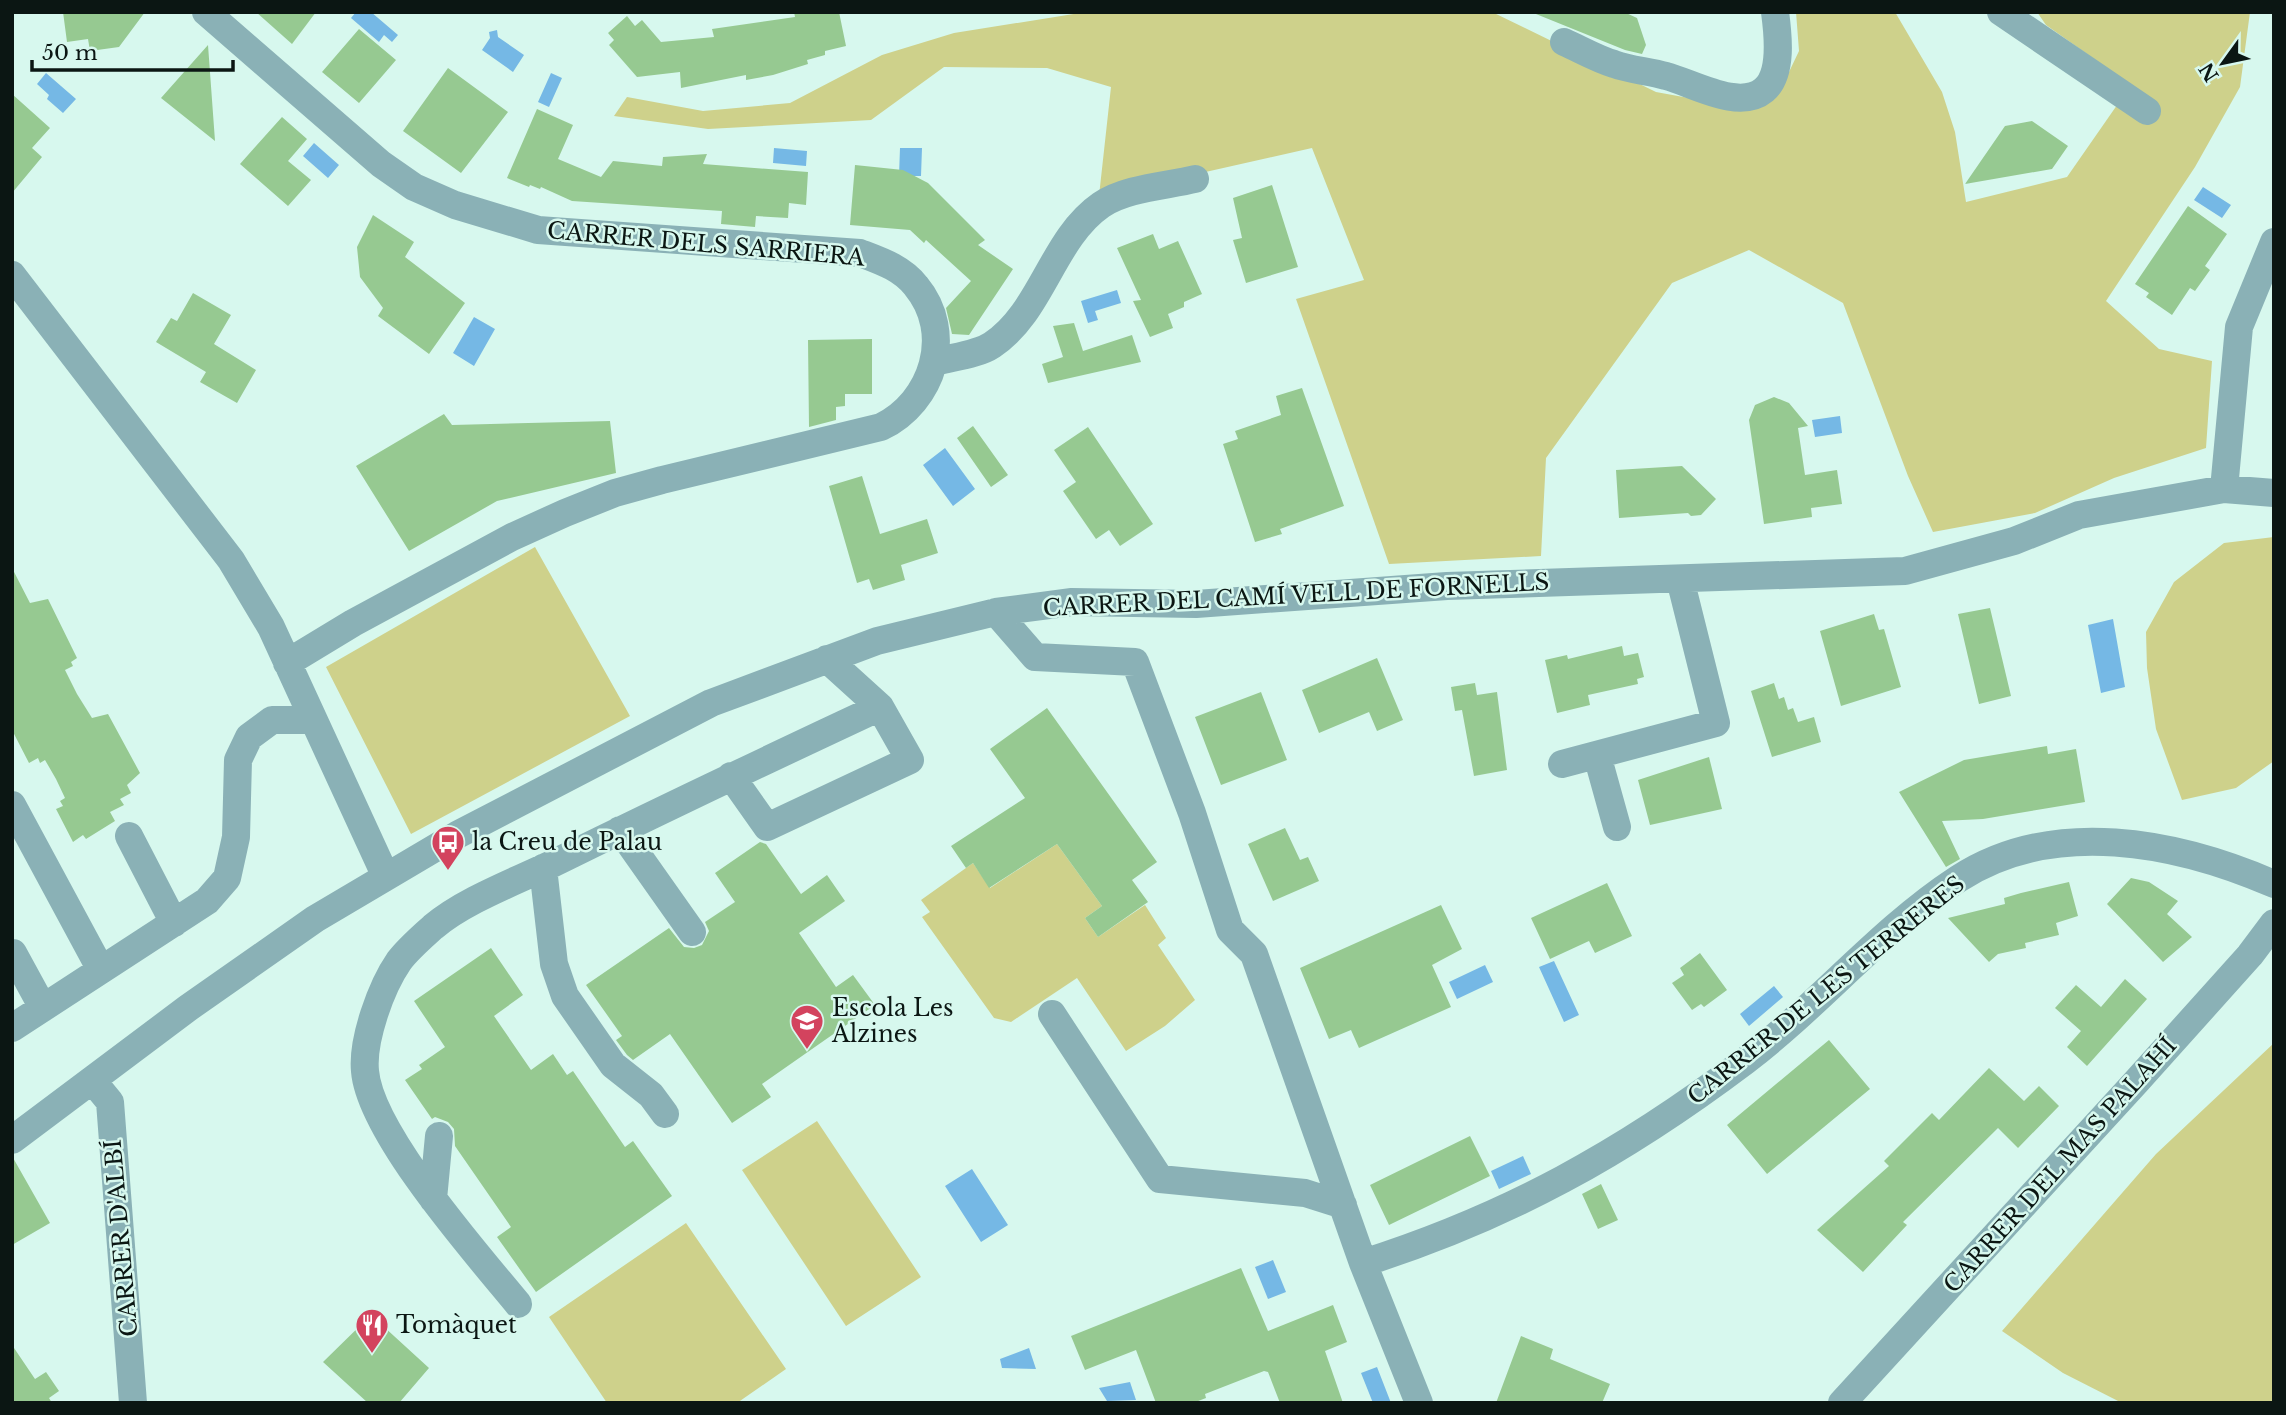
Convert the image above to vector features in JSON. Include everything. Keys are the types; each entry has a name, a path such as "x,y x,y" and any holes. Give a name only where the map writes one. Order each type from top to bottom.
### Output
{"street":[{"name":"CARRER DELS SARRIERA","path":"206,12 382,164 414,187 455,205 538,230 860,253 894,266 915,284 929,306 935,362 927,386 900,418 881,427 650,484 565,513 512,537 353,622 287,663"},
{"path":"1564,42 1614,65 1665,75 1725,95 1749,97 1764,90 1773,78 1777,49 1775,12"},
{"path":"2002,13 2147,111"},
{"path":"935,362 990,347 1012,328 1082,223 1102,205 1122,196 1195,179"},
{"path":"2224,489 2239,327 2274,242"},
{"path":"12,275 231,560 271,627 386,877"},
{"name":"CARRER DEL CAMÍ VELL DE FORNELLS","path":"12,1140 314,919 457,835 712,703 877,641 996,612 1072,602 1196,604 1447,586 1905,571 2014,541 2079,514 2224,489 2274,493"},
{"path":"1562,764 1716,723 1680,579"},
{"path":"996,612 1035,657 1135,662 1192,813 1230,930 1254,954 1363,1263 1419,1403"},
{"path":"731,775 767,827 910,760 880,707 827,659"},
{"path":"518,1304 433,1199 380,1116 370,1093 365,1071 366,1044 376,1011 400,961 450,914 731,775 880,707"},
{"path":"12,1028 207,901 227,878 236,837 238,760 249,737 272,720 312,720"},
{"path":"1597,755 1617,827"},
{"path":"12,805 101,970"},
{"path":"620,831 692,932"},
{"path":"129,836 174,923"},
{"name":"CARRER DE LES TERRERES","path":"1363,1263 1412,1247 1528,1199 1589,1167 1651,1128 1747,1059 1916,911 1959,878 1998,859 2049,844 2099,842 2159,847 2228,864 2274,884"},
{"path":"543,868 554,964 565,996 613,1065 651,1095 665,1114"},
{"name":"CARRER DEL MAS PALAHÍ","path":"1842,1403 2154,1062 2250,955 2274,923"},
{"path":"13,953 43,1008"},
{"path":"1052,1014 1160,1179 1305,1193 1343,1205"},
{"name":"CARRER D'ALBÍ","path":"92,1080 110,1102 133,1403"},
{"path":"433,1199 439,1136"}],"green space":[{"path":"1086,12 1492,12 1656,92 1738,107 1779,93 1799,51 1796,12 1895,12 1942,92 1955,132 1966,202 2067,177 2131,85 2046,25 2037,12 2250,12 2240,87 2195,167 2106,301 2159,349 2212,361 2206,448 2114,478 2035,513 1933,532 1908,476 1843,303 1749,250 1672,283 1546,458 1541,556 1389,564 1296,299 1364,280 1312,148 1099,196 1111,87 1047,68 944,67 871,120 708,129 614,116 627,97 703,111 790,103 882,55 954,33"},
{"path":"2274,537 2274,761 2236,788 2182,800 2156,729 2147,668 2146,632 2174,582 2224,543"},
{"path":"535,547 630,716 411,834 326,667"},
{"path":"1057,844 1102,906 1085,918 1098,937 1145,905 1166,938 1158,945 1195,1000 1165,1026 1126,1051 1077,978 1011,1022 994,1018 922,917 930,912 921,900 973,863 990,888"},
{"path":"2274,1043 2274,1403 2122,1403 2063,1373 2002,1331 2156,1154"},
{"path":"817,1121 921,1277 846,1326 742,1170"},
{"path":"686,1223 786,1369 737,1403 607,1403 549,1317"}],"water":[{"path":"356,12 371,12 398,35 392,42 384,35 379,42 351,18"},
{"path":"497,30 498,37 524,55 513,72 482,50 490,38 489,32"},
{"path":"46,73 76,99 63,113 47,99 49,95 37,84"},
{"path":"551,73 562,78 549,107 538,102"},
{"path":"314,143 339,165 328,178 303,156"},
{"path":"774,148 807,151 806,166 773,163"},
{"path":"900,148 922,148 921,176 899,176"},
{"path":"2203,187 2231,205 2222,218 2194,200"},
{"path":"1117,290 1121,303 1095,311 1098,320 1088,323 1081,301"},
{"path":"474,317 495,329 474,366 453,353"},
{"path":"1840,416 1842,433 1815,437 1812,420"},
{"path":"945,448 975,489 953,506 923,465"},
{"path":"2113,619 2125,687 2101,693 2088,625"},
{"path":"1554,961 1579,1015 1564,1022 1539,967"},
{"path":"1485,965 1493,982 1457,999 1449,982"},
{"path":"1774,986 1783,997 1749,1026 1740,1014"},
{"path":"1523,1156 1531,1174 1499,1189 1491,1171"},
{"path":"972,1169 1008,1225 981,1242 945,1186"},
{"path":"1273,1260 1286,1292 1268,1299 1255,1267"},
{"path":"1029,1348 1036,1369 1002,1368 1000,1359"},
{"path":"1377,1367 1391,1403 1373,1403 1361,1373"},
{"path":"1130,1382 1136,1400 1107,1401 1099,1388"}],"building":[{"path":"63,12 145,12 119,47 90,51 88,39 67,42"},
{"path":"256,12 316,12 292,44"},
{"path":"794,12 839,12 846,46 825,51 825,55 807,60 808,64 773,75 746,80 746,75 681,88 680,72 637,77 609,45 614,40 608,33 627,16 635,26 642,20 661,42 714,37 712,29 795,17"},
{"path":"1531,12 1624,12 1637,18 1646,45 1642,54 1625,50"},
{"path":"359,29 396,60 359,103 322,72"},
{"path":"208,45 215,141 161,98"},
{"path":"448,68 508,112 461,173 403,131"},
{"path":"12,94 50,128 32,148 42,157 12,193"},
{"path":"537,109 573,125 558,159 601,177 613,161 662,166 663,157 707,154 703,164 808,172 806,205 789,203 788,218 756,216 755,227 721,224 722,211 572,201 541,187 529,187 507,178"},
{"path":"282,117 307,139 288,161 311,180 288,206 240,164"},
{"path":"2032,121 2068,146 2052,169 1965,184 2005,126"},
{"path":"855,165 903,170 928,183 985,240 978,245 1013,269 969,335 952,334 946,308 971,281 926,240 924,243 910,230 850,225"},
{"path":"1272,185 1298,267 1246,283 1233,240 1242,238 1233,198"},
{"path":"2188,206 2227,234 2205,266 2210,270 2195,291 2190,288 2172,315 2146,297 2149,293 2135,284"},
{"path":"373,215 414,242 405,257 465,303 429,354 378,316 383,308 360,277 357,247"},
{"path":"1153,234 1159,249 1178,241 1202,294 1184,302 1184,307 1168,314 1173,328 1150,337 1133,301 1141,300 1117,248"},
{"path":"193,293 231,315 214,344 256,370 237,403 200,382 206,372 156,342 171,318 177,321"},
{"path":"1074,323 1083,351 1132,335 1141,362 1048,383 1042,364 1063,357 1053,326"},
{"path":"872,339 872,394 845,394 845,406 836,407 836,420 809,427 808,340"},
{"path":"1302,388 1344,506 1280,529 1282,534 1255,542 1223,444 1238,439 1235,431 1281,415 1276,396"},
{"path":"1774,397 1789,403 1808,426 1798,428 1805,475 1837,470 1842,504 1811,508 1812,517 1764,524 1749,420 1755,405"},
{"path":"444,414 452,425 610,421 616,473 497,501 409,551 356,466"},
{"path":"973,426 1008,475 991,487 957,438"},
{"path":"1088,427 1153,524 1120,546 1109,530 1096,539 1063,491 1076,482 1054,450"},
{"path":"1682,466 1716,499 1701,515 1691,516 1688,513 1619,518 1616,470"},
{"path":"862,476 880,534 927,519 938,553 901,565 905,580 873,590 869,579 857,583 829,486"},
{"path":"12,568 30,603 48,599 77,658 71,662 73,666 65,670 77,694 92,718 108,714 140,773 127,785 131,793 120,799 124,805 110,812 115,821 86,839 83,835 73,842 56,809 63,806 60,801 65,798 56,779 45,760 40,763 38,758 29,763 12,730"},
{"path":"1990,608 2011,696 1979,704 1958,614"},
{"path":"1874,614 1879,630 1884,629 1901,687 1841,706 1820,631"},
{"path":"1622,646 1624,656 1638,653 1644,677 1637,679 1638,684 1588,695 1590,705 1557,713 1545,660 1567,655 1568,659"},
{"path":"1377,658 1403,720 1377,731 1369,712 1319,733 1302,690"},
{"path":"1475,683 1477,695 1497,692 1507,770 1474,776 1462,710 1455,711 1451,687"},
{"path":"1774,683 1779,699 1784,697 1788,710 1793,708 1798,722 1814,717 1821,742 1772,757 1751,691"},
{"path":"1261,692 1287,760 1221,785 1195,717"},
{"path":"1047,708 1157,862 1132,880 1148,902 1098,937 1085,918 1102,906 1057,844 989,888 973,863 966,868 951,846 1025,798 990,749"},
{"path":"2047,746 2048,754 2076,749 2085,802 1983,819 1942,821 1960,859 1946,867 1899,792 1964,760"},
{"path":"1709,757 1722,809 1650,825 1638,780"},
{"path":"1285,828 1300,860 1308,857 1319,881 1273,901 1248,844"},
{"path":"760,842 766,844 801,894 827,875 845,901 799,933 836,987 853,975 875,1005 762,1084 771,1097 732,1123 670,1034 633,1060 627,1055 616,1040 622,1036 586,985 669,928 684,947 702,945 709,931 705,922 735,902 715,873"},
{"path":"2131,878 2149,882 2178,901 2167,914 2192,937 2163,962 2107,904"},
{"path":"2069,882 2078,916 2056,923 2059,935 2025,943 2026,948 1998,954 1989,962 1948,918 2005,904 2004,898"},
{"path":"1607,883 1632,936 1595,953 1589,941 1550,959 1531,918"},
{"path":"1441,905 1462,949 1432,965 1451,1007 1359,1048 1351,1030 1329,1039 1300,968"},
{"path":"491,948 523,995 494,1016 531,1070 553,1054 567,1075 573,1071 625,1147 633,1141 672,1196 536,1292 497,1237 511,1227 455,1146 454,1129 448,1122 435,1117 432,1119 405,1080 422,1069 419,1065 445,1047 414,1001"},
{"path":"1700,953 1727,990 1704,1007 1701,1004 1692,1010 1672,983 1684,975 1680,968"},
{"path":"2125,979 2147,999 2087,1066 2067,1047 2081,1031 2055,1008 2076,985 2101,1007"},
{"path":"1829,1040 1870,1089 1767,1174 1727,1125"},
{"path":"1989,1068 2024,1101 2039,1086 2059,1106 2018,1148 1998,1128 1903,1222 1907,1225 1863,1272 1817,1230 1889,1166 1884,1161 1932,1113 1939,1120"},
{"path":"1470,1136 1490,1176 1389,1225 1370,1185"},
{"path":"12,1156 50,1223 12,1245"},
{"path":"1601,1184 1618,1220 1598,1229 1582,1194"},
{"path":"1241,1268 1268,1331 1333,1305 1347,1342 1325,1351 1343,1403 1280,1403 1268,1372 1264,1371 1205,1394 1206,1398 1193,1403 1156,1403 1136,1350 1085,1370 1071,1336"},
{"name":"Tomàquet","path":"371,1315 429,1368 399,1403 368,1403 323,1362"},
{"path":"1521,1336 1553,1349 1550,1359 1610,1384 1602,1403 1496,1403"},
{"path":"12,1345 35,1379 46,1372 59,1391 49,1398 52,1403 12,1403"}],"place":[{"name":"la Creu de Palau","path":"448,872"},
{"name":"Escola Les Alzines","path":"807,1051"},
{"name":"Tomàquet","path":"372,1355"}]}
